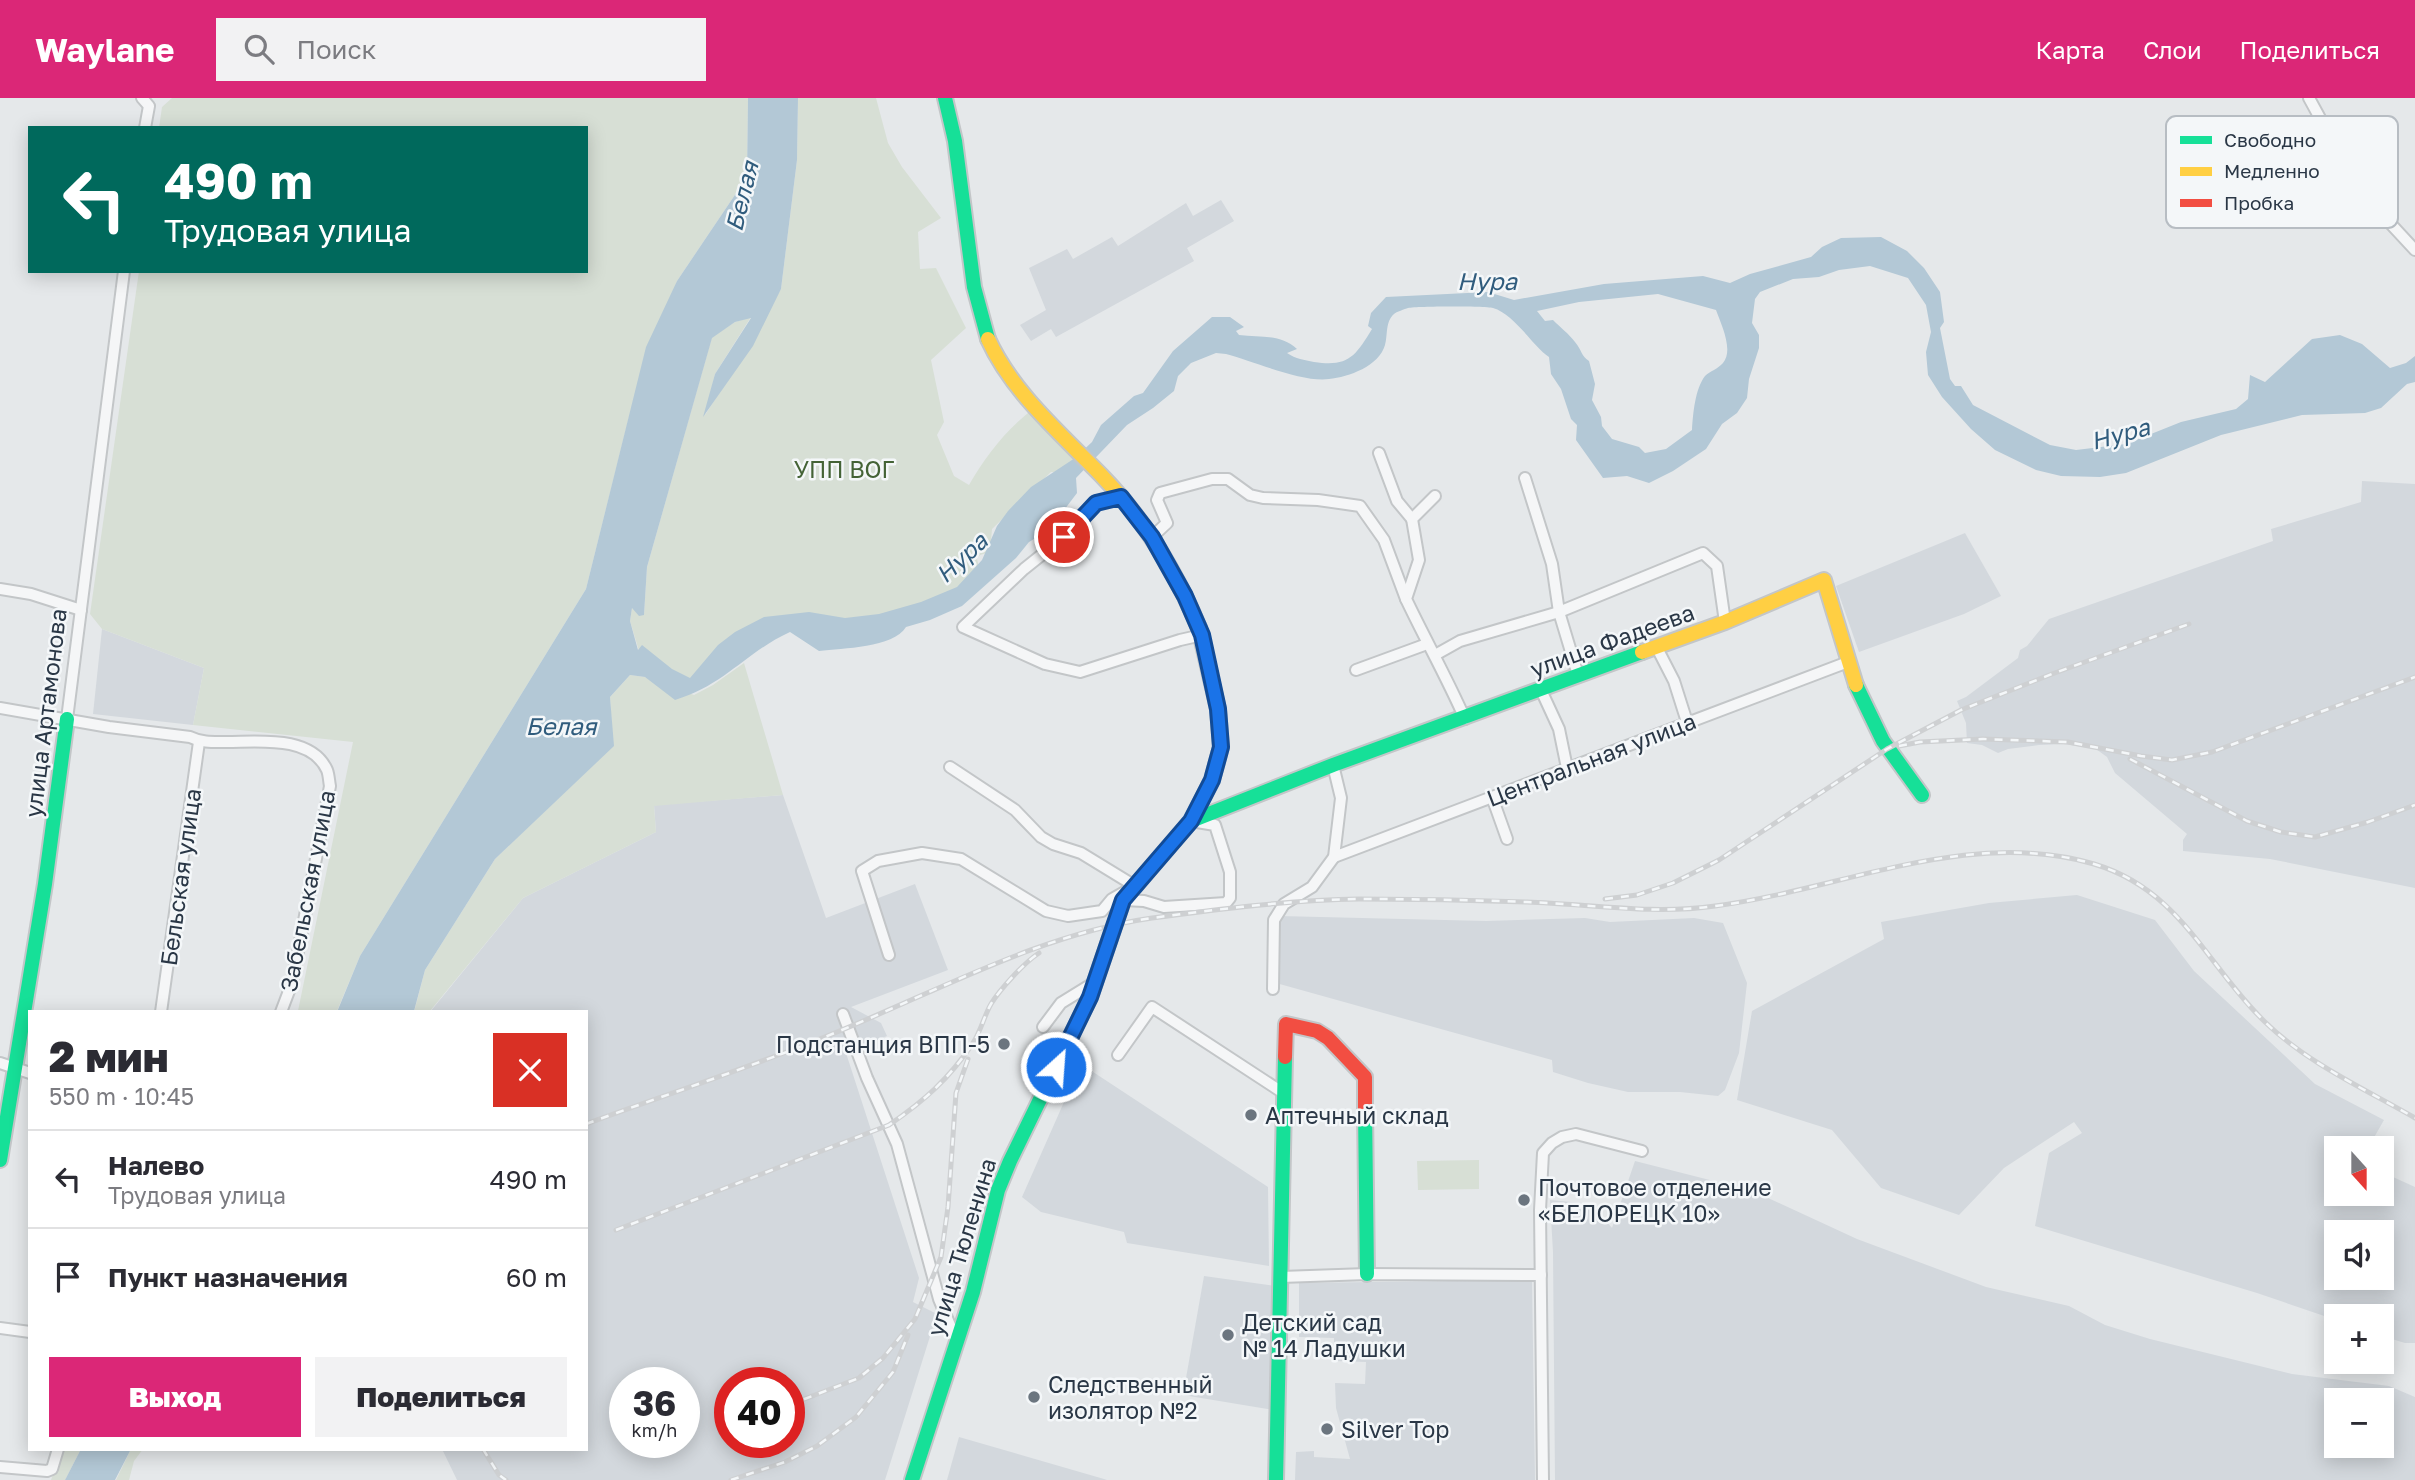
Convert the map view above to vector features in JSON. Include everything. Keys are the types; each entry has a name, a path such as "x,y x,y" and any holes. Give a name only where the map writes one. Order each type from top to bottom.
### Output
{"street":[{"path":"142,98 149,106 145,126"},
{"name":"улица Тюленина","path":"912,1480 973,1292 998,1190 1095,982 1123,900 1191,821 1212,780 1221,747 1218,709 1202,635 1185,596 1152,537 1121,497 1023,392 1004,368 989,341 974,287 955,141 944,98"},
{"path":"2309,98 2319,116"},
{"path":"2395,228 2415,250"},
{"name":"улица Артамонова","path":"0,1160 7,1065 45,884 124,273"},
{"path":"1379,453 1397,501 1412,519 1419,561 1406,599"},
{"path":"1525,478 1552,564 1559,612 1578,675"},
{"path":"1152,537 1167,523 1157,500 1160,493 1212,479 1228,479 1250,495 1263,498 1318,500 1360,506 1384,540 1406,599 1427,643 1445,672 1465,719"},
{"path":"1412,519 1436,496"},
{"path":"1121,497 1096,503 1064,537 1024,569 963,627 1045,664 1080,672 1202,635"},
{"path":"1435,656 1460,641 1559,612 1703,553 1717,566 1726,622"},
{"name":"улица Фадеева","path":"1191,821 1333,765 1726,622 1824,580 1847,662 1877,731 1896,763 1922,795"},
{"path":"0,589 31,594 81,610"},
{"path":"1356,670 1427,643"},
{"path":"1656,646 1674,681 1687,722"},
{"name":"Центральная улица","path":"1334,857 1847,662"},
{"path":"1541,690 1559,729 1567,768"},
{"path":"0,708 190,737 199,742"},
{"name":"Забельская улица","path":"199,742 297,745 312,753 327,769 330,786 312,888 292,983 282,1010"},
{"name":"Бельская улица","path":"161,1010 199,742"},
{"path":"1273,989 1274,920 1284,904 1312,887 1334,857 1341,798 1333,765"},
{"path":"889,955 862,870 878,861 922,853 961,859 1046,911 1068,916 1102,911 1112,899 1135,886 1081,853 1041,837 1015,810 950,767"},
{"path":"1492,797 1507,839"},
{"path":"1123,900 1144,901 1164,907 1226,903 1230,898 1230,872 1215,825 1191,821"},
{"path":"1043,1027 1061,1003 1095,982"},
{"path":"1118,1055 1152,1007 1285,1094"},
{"path":"843,1014 867,1078 897,1144 939,1298 957,1342"},
{"path":"1276,1480 1286,1024 1317,1031 1328,1038 1365,1077 1367,1274"},
{"path":"7,1065 28,1072"},
{"path":"1543,1480 1540,1210 1543,1153 1562,1137 1576,1134 1642,1151"},
{"path":"1281,1277 1367,1274 1541,1275"},
{"path":"0,1328 28,1332"},
{"path":"0,1467 47,1471 52,1469 57,1451"}],"shaded area":[{"path":"1221,200 1234,221 1187,248 1194,261 1056,337 1051,329 1031,341 1020,325 1046,310 1029,268 1067,249 1073,259 1112,237 1118,246 1186,203 1193,216"},
{"path":"2362,481 2415,484 2415,888 2270,859 2183,851 2183,840 2187,834 2115,773 2107,757 2096,749 2064,744 2039,745 1998,753 1982,745 1967,743 1966,723 1957,701 2018,658 2020,650 2027,646 2049,619 2273,541 2271,529 2361,502"},
{"path":"1965,533 2001,596 1964,614 1859,652 1836,586"},
{"path":"102,629 204,668 193,725 93,714"},
{"path":"783,795 826,918 915,884 948,970 851,1007 881,1023 887,1036 846,1053 919,1278 913,1302 937,1314 885,1480 457,1480 443,1451 588,1451 588,1010 432,1010 523,898 656,832 654,805"},
{"path":"2077,895 2155,920 2194,971 2315,1084 2384,1120 2375,1136 2324,1136 2324,1206 2394,1206 2394,1177 2415,1187 2415,1343 2394,1340 2394,1304 2324,1304 2324,1316 2035,1226 2049,1153 2082,1133 2074,1122 2004,1168 1959,1215 1881,1188 1832,1130 1737,1100 1752,1011 1884,939 1881,922 1989,903"},
{"path":"1279,916 1486,921 1585,918 1610,922 1694,918 1723,923 1747,983 1739,1053 1725,1090 1718,1096 1680,1092 1628,1092 1588,1083 1553,1072 1552,1060 1276,983"},
{"path":"1084,1066 1268,1187 1269,1266 1127,1243 1124,1232 1041,1212 1022,1197 1068,1093"},
{"path":"1635,1161 1753,1191 1857,1239 1986,1287 2069,1306 2105,1325 2150,1339 2292,1374 2389,1386 2394,1388 2324,1388 2324,1458 2394,1458 2394,1388 2415,1397 2415,1480 1555,1480 1550,1200 1592,1204 1612,1228"},
{"path":"1204,1276 1275,1286 1273,1410 1183,1395"},
{"path":"1532,1280 1535,1480 1295,1480 1296,1452 1314,1451 1314,1457 1350,1459 1336,1408 1335,1383 1365,1384 1366,1362 1334,1361 1334,1338 1299,1337 1299,1283"},
{"path":"959,1437 1104,1479 1107,1480 947,1480"}],"green space":[{"path":"172,98 748,98 747,177 677,281 629,417 586,589 360,956 337,1010 298,1010 353,742 193,725 204,668 102,629 90,614 139,273 588,273 588,126 159,126 162,107"},
{"name":"УПП ВОГ","path":"798,98 876,98 888,143 902,167 941,218 918,232 920,269 936,268 966,328 931,360 944,422 937,435 954,476 969,485 997,444 1034,408 1079,454 1062,472 1051,472 992,529 990,552 980,555 977,559 979,567 950,594 868,626 794,615 693,682 639,651 630,621 632,608 644,615 647,567 712,337 735,322 751,317 715,374 705,415 781,289 797,160"},
{"path":"744,663 783,795 654,806 656,832 523,898 431,1010 415,1010 425,970 495,859 613,746 610,697 630,675 645,677 694,695"},
{"path":"1479,1160 1479,1189 1418,1190 1417,1161"},
{"path":"61,1451 80,1451 65,1480 51,1480"},
{"path":"130,1451 142,1451 134,1461 129,1480 116,1480"}],"water":[{"name":"Белая","path":"748,98 798,98 797,160 781,289 753,346 703,417 715,374 751,318 735,322 712,338 647,567 644,615 639,616 632,608 630,621 638,650 642,645 672,669 690,678 718,645 735,632 764,617 809,612 845,618 879,614 921,602 957,587 982,560 997,526 1008,511 1031,487 1075,458 1092,442 1101,425 1134,396 1143,393 1173,351 1212,317 1230,317 1244,327 1236,331 1239,335 1284,340 1297,349 1287,353 1297,358 1335,363 1349,358 1361,347 1372,329 1368,326 1371,313 1386,297 1488,292 1514,300 1604,284 1703,276 1730,283 1750,274 1811,257 1822,247 1841,238 1881,237 1907,251 1924,268 1940,292 1944,322 1940,328 1950,379 1955,386 1961,386 1973,405 2050,445 2076,450 2126,444 2181,422 2236,409 2248,399 2250,375 2265,382 2312,339 2340,335 2362,344 2390,368 2406,363 2415,356 2415,382 2407,384 2381,408 2365,413 2302,415 2221,435 2126,473 2100,477 2061,476 2036,470 1995,450 1971,429 1942,397 1928,375 1926,352 1931,332 1926,305 1908,278 1870,266 1839,270 1819,277 1793,279 1760,292 1755,299 1752,323 1759,335 1759,348 1749,379 1747,398 1737,413 1722,424 1706,449 1649,483 1627,476 1603,478 1576,440 1577,425 1571,419 1561,389 1551,374 1549,357 1508,316 1493,308 1424,307 1399,311 1389,321 1385,345 1377,359 1354,373 1337,378 1306,378 1216,353 1191,363 1178,376 1174,391 1127,425 1076,478 1077,493 1049,530 1029,542 1016,558 962,606 906,627 890,639 867,646 819,651 790,632 774,640 708,686 675,700 645,677 630,675 610,697 614,746 495,859 425,970 414,1010 338,1010 360,956 586,589 646,347 677,281 747,177","holes":["1658,294 1716,310 1725,337 1726,358 1702,381 1695,402 1692,430 1666,449 1645,453 1639,447 1612,439 1602,426 1601,417 1592,400 1595,384 1589,361 1567,333 1553,320 1545,321 1537,311 1579,302"]},
{"path":"80,1451 130,1451 115,1480 65,1480"}],"railway":[{"path":"1605,899 1637,895 1673,883 1719,860 1887,749 1961,710 2189,624"},
{"path":"1899,746 1920,742 1983,739 2068,742 2172,760 2212,752 2415,677"},
{"path":"2130,759 2247,821 2281,832 2315,837 2415,805"},
{"path":"588,1123 806,1044 1031,950 1111,926 1152,918 1282,903 1380,899 1550,903 1645,909 1692,908 1762,898 1904,865 1999,853 2046,855 2094,864 2124,876 2171,910 2244,1000 2281,1037 2337,1074 2415,1118"},
{"path":"616,1230 889,1125 925,1098 955,1068 976,1038 995,998 1020,969 1039,953"},
{"path":"805,1399 859,1378 883,1358 915,1319 941,1257 948,1207 956,1093 968,1059"},
{"path":"731,1480 785,1462 817,1446 856,1417 893,1372 908,1335"},
{"path":"484,1451 499,1475 506,1480"}],"traffic: fast":[{"path":"945,98 955,141 974,287 988,339"},
{"path":"912,1480 973,1292 998,1190 1010,1161 1090,997 1123,900 1191,821 1212,780 1221,747 1218,709 1199,628"},
{"path":"1191,821 1333,765 1642,652"},
{"path":"1856,685 1883,741 1922,795"},
{"path":"0,1160 45,884 67,719"},
{"path":"1276,1480 1285,1057"},
{"path":"1365,1109 1367,1274"}],"traffic: slow":[{"path":"988,339 1024,395 1117,492 1145,528 1180,587 1199,628"},
{"path":"1642,652 1725,622 1824,580 1856,685"}],"traffic: jam":[{"path":"1285,1057 1286,1024 1317,1031 1328,1038 1365,1077 1365,1109"}],"place":[{"name":"Подстанция ВПП-5","path":"1004,1044"},
{"name":"Аптечный склад","path":"1251,1115"},
{"name":"Почтовое отделение «БЕЛОРЕЦК 10»","path":"1524,1200"},
{"name":"Детский сад № 14 Ладушки","path":"1228,1335"},
{"name":"Следственный изолятор №2","path":"1034,1397"},
{"name":"Silver Top","path":"1327,1429"}],"route":[{"path":"1056,1067 1090,997 1123,900 1191,821 1212,780 1221,747 1218,709 1202,635 1185,596 1152,537 1121,497 1096,503 1064,537"}],"water label":[{"name":"Нура","path":"1487,280"},
{"name":"Нура","path":"2120,433"},
{"name":"Нура","path":"961,557"}]}
